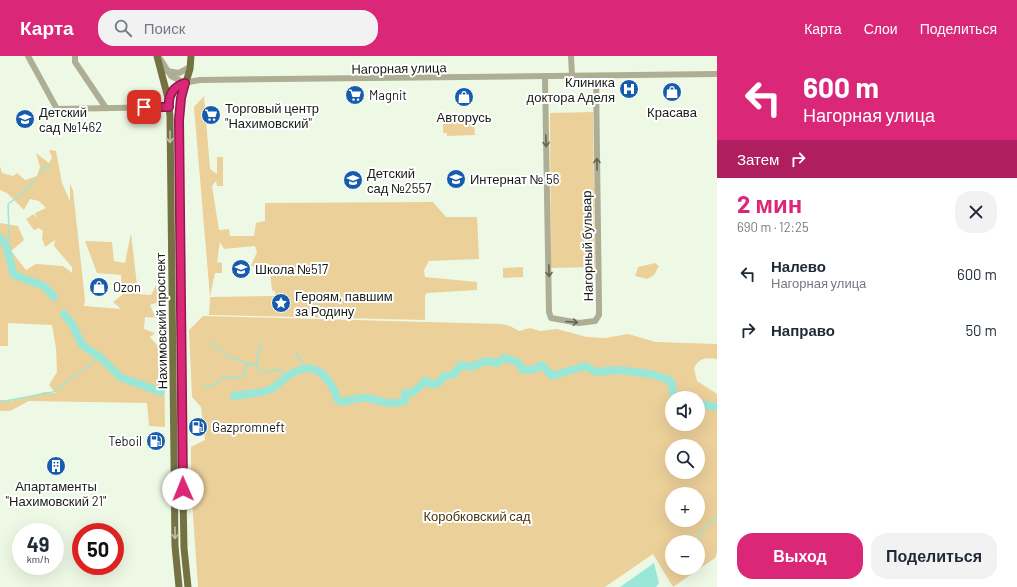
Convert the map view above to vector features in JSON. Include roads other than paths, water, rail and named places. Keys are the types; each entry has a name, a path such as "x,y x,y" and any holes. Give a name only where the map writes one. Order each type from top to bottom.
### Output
{"main road":[{"name":"Нахимовский проспект","path":"158,56 169,107 174,312 176,546 179,587"},
{"name":"Нахимовский проспект","path":"188,587 184,548 179,141 180,102 190,68 191,56"}],"street":[{"path":"28,56 57,109 169,107"},
{"path":"75,56 75,62 106,108"},
{"name":"Нахимовский проспект","path":"158,56 167,71"},
{"path":"571,56 572,76"},
{"path":"167,71 179,73 190,68 194,76 200,80"},
{"path":"167,71 175,79 185,83"},
{"name":"Нагорная улица","path":"168,98 174,89 185,83 200,80 717,74"},
{"name":"Нагорный бульвар","path":"545,77 549,312 550,318 579,323 595,321 599,315 596,76"},
{"path":"180,102 187,85 200,80"}],"water":[{"path":"654,563 659,583 656,587 620,587"}],"waterway":[{"path":"41,173 43,168 50,166"},
{"path":"6,245 9,233 8,204 19,196 36,179"},
{"path":"0,238 6,245 14,275 44,286 54,297"},
{"path":"64,314 72,324 82,345 100,357 120,377 161,392"},
{"path":"211,342 227,356 256,366 264,373 277,370 289,375"},
{"path":"256,366 261,343"},
{"path":"296,353 303,363"},
{"path":"0,402 53,392 100,357"},
{"path":"234,396 267,391 297,371 313,369 325,377 330,383 338,400 341,402 367,398 395,403 405,401 405,393 411,393 421,386 424,381 427,381 432,385 440,382 443,377 454,374 461,365 471,367 486,361 497,363 505,358 519,363 523,370 532,370 542,365 552,376 585,366 596,372 619,370 651,374 669,380 672,384 673,391"},
{"path":"204,388 208,385 214,385 225,377 238,379 244,375 247,363"},
{"path":"705,405 717,407"},
{"path":"699,535 717,517"}],"place":[{"name":"Клиника доктора Аделя","path":"629,89"},
{"name":"Красава","path":"672,92"},
{"name":"Magnit","path":"355,95"},
{"name":"Авторусь","path":"464,97"},
{"name":"Торговый центр \"Нахимовский\"","path":"211,115"},
{"name":"Детский сад №1462","path":"25,119"},
{"name":"Интернат № 56","path":"456,179"},
{"name":"Детский сад №2557","path":"353,180"},
{"name":"Школа №517","path":"241,269"},
{"name":"Ozon","path":"99,287"},
{"name":"Героям, павшим за Родину","path":"281,303"},
{"name":"Gazpromneft","path":"198,427"},
{"name":"Teboil","path":"156,441"},
{"name":"Апартаменты \"Нахимовский 21\"","path":"56,466"}],"park label":[{"name":"Коробковский сад","path":"477,516"}]}
